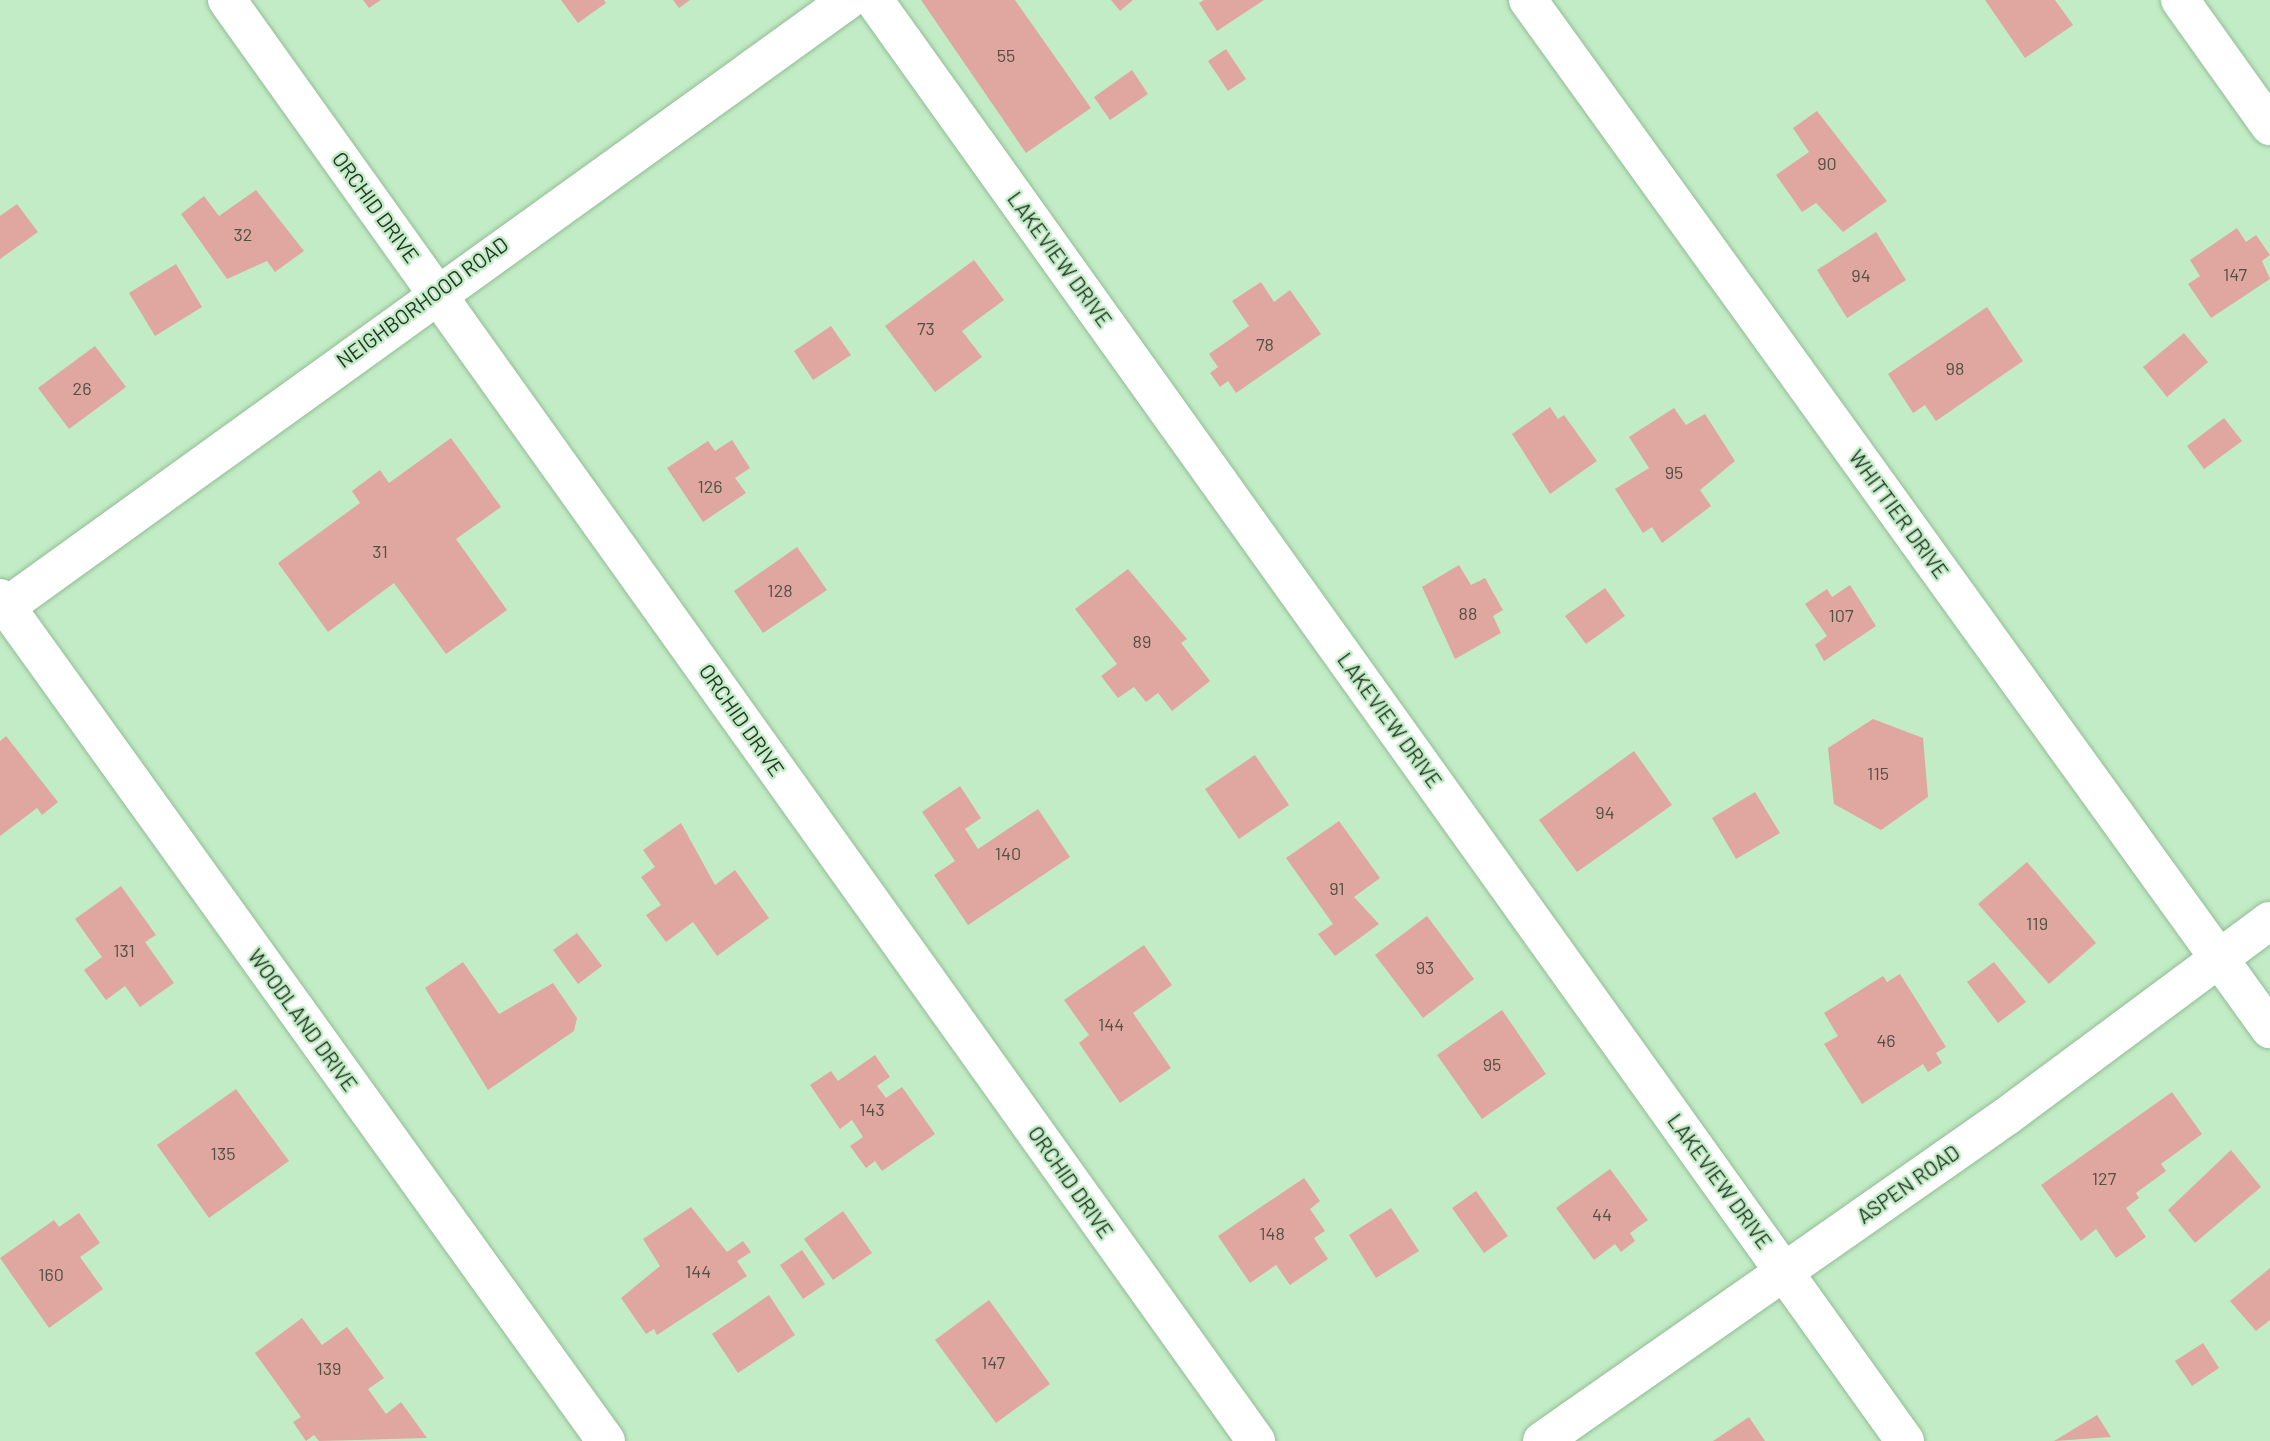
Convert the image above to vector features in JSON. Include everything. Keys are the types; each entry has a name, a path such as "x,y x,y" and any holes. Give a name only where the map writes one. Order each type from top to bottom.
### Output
{"street":[{"name":"ORCHID DRIVE","path":"227,0 437,290 1256,1441"},
{"name":"NEIGHBORHOOD ROAD","path":"2,605 437,290 848,0"},
{"name":"LAKEVIEW DRIVE","path":"874,0 1905,1441"},
{"name":"WHITTIER DRIVE","path":"1528,0 2270,1029"},
{"path":"2180,0 2270,126"},
{"name":"WOODLAND DRIVE","path":"2,605 606,1441"},
{"name":"ASPEN ROAD","path":"1542,1441 1784,1271 2270,921"}],"building":[{"path":"363,0 381,0 369,8"},
{"path":"561,0 604,0 606,3 578,23"},
{"path":"673,0 690,0 679,8"},
{"path":"921,0 1015,0 1091,108 1026,153"},
{"path":"1111,0 1133,0 1120,11"},
{"path":"1204,0 1264,0 1217,31 1199,3"},
{"path":"1985,0 2055,0 2073,25 2025,58"},
{"path":"1226,49 1246,79 1228,91 1208,61"},
{"path":"1132,70 1148,94 1110,120 1094,97"},
{"path":"1817,111 1887,201 1843,232 1816,203 1802,212 1776,175 1809,152 1793,128"},
{"path":"256,190 304,251 275,272 267,261 227,279 181,214 204,196 219,216"},
{"path":"17,204 38,232 0,259 0,216"},
{"path":"2237,228 2246,242 2256,235 2270,255 2262,261 2270,279 2211,318 2188,284 2200,276 2190,260"},
{"path":"1876,232 1906,280 1847,318 1817,270"},
{"path":"974,260 1004,300 962,331 982,357 935,392 885,326"},
{"path":"176,264 202,307 155,336 129,293"},
{"path":"1261,282 1274,302 1290,290 1321,334 1236,393 1228,381 1220,387 1210,373 1218,367 1209,354 1249,326 1232,301"},
{"path":"1987,307 2023,361 1936,421 1925,405 1913,413 1888,374"},
{"path":"831,326 851,355 813,380 794,351"},
{"path":"2184,333 2208,362 2167,397 2143,367"},
{"path":"95,346 126,387 69,429 38,388"},
{"path":"1550,407 1558,419 1564,415 1597,461 1550,494 1512,434"},
{"path":"1674,408 1686,425 1705,414 1735,461 1700,490 1711,506 1662,543 1652,527 1643,533 1615,489 1649,468 1629,437"},
{"path":"2224,418 2242,441 2204,469 2187,446"},
{"path":"451,438 501,507 456,539 507,610 446,654 394,583 328,632 278,563 360,503 352,491 380,470 389,483"},
{"path":"732,440 750,468 735,478 746,493 703,522 667,468 708,441 715,451"},
{"path":"797,547 827,590 763,633 734,591"},
{"path":"1459,565 1471,585 1485,578 1503,610 1493,616 1501,633 1455,659 1422,587"},
{"path":"1128,569 1187,639 1181,643 1210,681 1172,711 1158,693 1146,702 1134,687 1118,698 1101,676 1117,664 1075,609"},
{"path":"1850,585 1876,626 1824,661 1815,645 1827,636 1805,604 1827,589 1832,597"},
{"path":"1605,588 1625,616 1586,644 1565,616"},
{"path":"1873,719 1923,738 1928,797 1881,830 1834,804 1828,748"},
{"path":"6,736 58,802 42,815 37,808 0,836 0,741"},
{"path":"1634,751 1672,805 1577,872 1539,820"},
{"path":"1255,755 1289,805 1239,839 1205,789"},
{"path":"960,786 981,818 965,829 978,849 1038,809 1070,857 968,925 934,875 955,861 922,812"},
{"path":"1755,792 1780,833 1736,859 1712,818"},
{"path":"1339,821 1380,878 1354,897 1379,924 1335,956 1318,934 1333,924 1286,858"},
{"path":"681,823 715,885 735,870 769,918 717,956 693,922 666,942 646,915 661,905 641,877 655,867 643,850"},
{"path":"2027,862 2096,943 2049,984 1978,904"},
{"path":"121,886 156,935 145,942 174,983 140,1007 125,986 106,1000 84,970 102,957 75,919"},
{"path":"1427,916 1474,979 1423,1018 1375,955"},
{"path":"577,933 602,966 578,984 553,950"},
{"path":"1144,945 1172,985 1133,1013 1171,1068 1120,1103 1079,1043 1089,1035 1064,1000"},
{"path":"463,962 499,1014 553,983 577,1018 574,1031 488,1090 425,988"},
{"path":"1994,962 2026,1002 1998,1023 1967,982"},
{"path":"1900,974 1946,1047 1936,1053 1942,1063 1928,1072 1923,1064 1862,1104 1824,1044 1838,1036 1824,1013 1883,976 1887,982"},
{"path":"1502,1010 1546,1074 1482,1119 1437,1055"},
{"path":"875,1055 890,1077 877,1086 886,1098 902,1087 935,1134 882,1171 875,1161 866,1168 850,1146 863,1137 852,1120 840,1129 810,1085 831,1071 838,1081"},
{"path":"236,1089 289,1161 209,1218 157,1145"},
{"path":"2172,1092 2202,1134 2161,1164 2166,1171 2136,1193 2139,1198 2126,1208 2146,1237 2116,1258 2096,1229 2081,1241 2041,1185"},
{"path":"2231,1150 2261,1187 2195,1243 2168,1210"},
{"path":"1610,1169 1648,1220 1630,1233 1635,1241 1621,1252 1615,1244 1594,1260 1556,1208"},
{"path":"1304,1178 1320,1201 1310,1209 1325,1231 1314,1238 1328,1259 1290,1285 1276,1265 1250,1283 1218,1236"},
{"path":"1476,1191 1508,1236 1484,1253 1452,1208"},
{"path":"691,1207 727,1252 743,1241 751,1252 737,1261 747,1276 657,1335 654,1329 646,1334 621,1298 660,1266 643,1239"},
{"path":"1391,1208 1419,1251 1376,1278 1349,1235"},
{"path":"843,1211 872,1253 833,1280 804,1239"},
{"path":"79,1213 100,1243 80,1257 103,1289 49,1328 0,1258 54,1220 59,1227"},
{"path":"802,1250 825,1284 803,1299 780,1265"},
{"path":"2270,1268 2270,1320 2256,1331 2230,1301"},
{"path":"769,1295 795,1335 738,1373 712,1334"},
{"path":"989,1300 1050,1384 996,1423 935,1340"},
{"path":"302,1318 322,1345 347,1327 384,1378 368,1389 386,1414 401,1402 427,1438 319,1441 314,1435 306,1441 293,1422 301,1417 255,1353"},
{"path":"2203,1343 2219,1368 2192,1386 2175,1361"},
{"path":"2097,1415 2111,1437 2054,1441"},
{"path":"1749,1417 1765,1441 1713,1441"}]}
